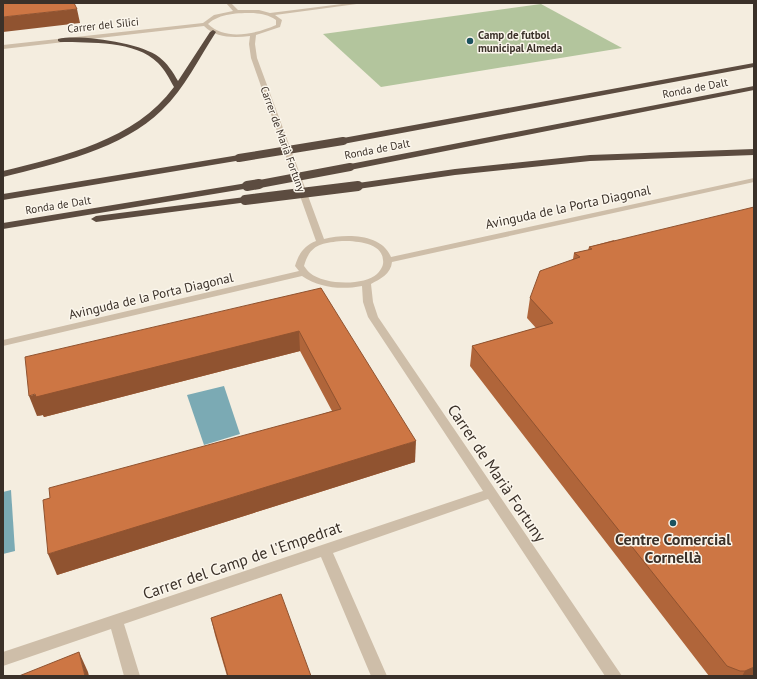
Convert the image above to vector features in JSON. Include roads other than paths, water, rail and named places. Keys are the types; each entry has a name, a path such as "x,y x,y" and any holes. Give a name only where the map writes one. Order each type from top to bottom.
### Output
{"highway":[{"path":"3,174 70,155 114,138 148,119 166,102 213,32"},
{"path":"60,40 99,41 130,47 152,54 168,69 177,86"},
{"name":"Ronda de Dalt","path":"3,197 343,141 754,65"},
{"name":"Ronda de Dalt","path":"3,227 350,167 754,88"},
{"path":"3,227 82,220 358,186 455,172 590,158 754,152"}],"street":[{"path":"228,3 237,12"},
{"path":"271,14 279,20 278,26 272,30 253,34 226,35 213,32 208,29 205,24 209,19 237,12 271,14 362,3"},
{"name":"Carrer del Silici","path":"3,47 205,24"},
{"name":"Carrer de Marià Fortuny","path":"253,34 252,44 254,58 321,242"},
{"name":"Avinguda de la Porta Diagonal","path":"388,260 754,180"},
{"path":"342,238 363,240 373,243 382,249 388,260 386,268 382,274 366,282 334,286 322,283 304,273 300,266 301,258 306,250 321,242 342,238"},
{"name":"Avinguda de la Porta Diagonal","path":"3,343 304,273"},
{"name":"Carrer de Marià Fortuny","path":"366,282 368,302 373,317 614,676"},
{"name":"Carrer del Camp de l'Empedrat","path":"3,659 492,494"},
{"path":"325,550 379,676"},
{"path":"116,620 132,676"}],"water":[{"path":"224,386 240,434 204,445 187,395"},
{"path":"11,490 15,551 3,554 3,492"}],"place":[{"name":"Camp de futbol municipal Almeda","path":"470,41"},
{"name":"Centre Comercial Cornellà","path":"673,523"}]}
